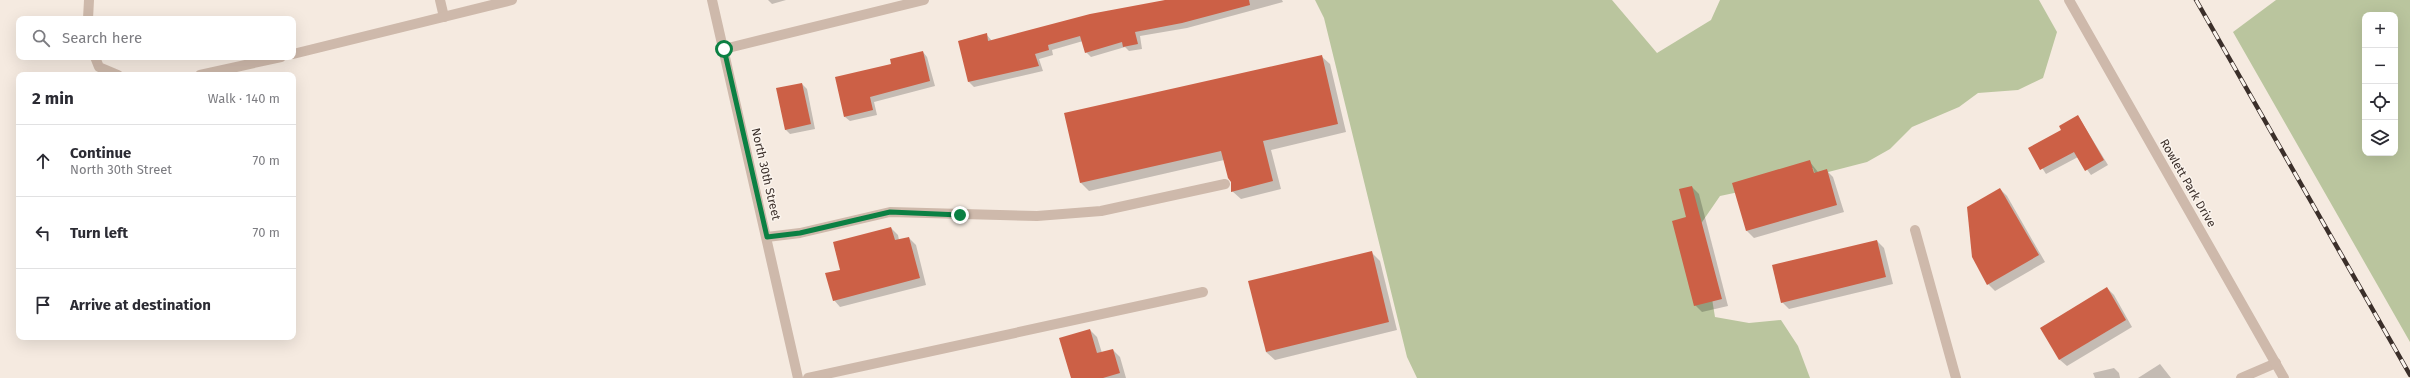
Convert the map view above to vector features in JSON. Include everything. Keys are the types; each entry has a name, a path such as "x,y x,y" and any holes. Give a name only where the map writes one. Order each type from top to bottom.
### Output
{"street":[{"path":"88,16 89,0"},
{"path":"440,0 444,17"},
{"path":"296,53 512,0"},
{"name":"North 30th Street","path":"712,0 798,378"},
{"path":"724,49 924,0"},
{"name":"Rowlett Park Drive","path":"2069,0 2284,378"},
{"path":"96,60 99,67 111,72"},
{"path":"214,72 268,60"},
{"path":"767,237 800,233 890,212 1037,216 1101,211 1225,184"},
{"path":"1915,230 1956,378"},
{"path":"808,378 1203,292"},
{"path":"2241,378 2276,363"}],"green space":[{"path":"1315,0 1612,0 1657,53 1711,20 1720,0 2039,0 2057,32 2043,78 2018,90 1978,93 1959,107 1912,127 1890,149 1867,162 1805,178 1720,196 1700,225 1715,317 1749,323 1781,320 1798,346 1810,378 1417,378 1407,357 1324,18"},
{"path":"2276,0 2410,0 2410,342 2233,32"}],"building":[{"path":"1165,0 1249,0 1250,5 1182,23 1135,32 1138,44 1123,47 1122,42 1085,53 1080,36 1048,45 1049,50 1035,54 1039,66 968,82 958,41 987,33 988,41 1090,14"},
{"path":"923,51 930,81 870,97 873,110 844,117 835,77 891,64 890,59"},
{"path":"1322,55 1338,124 1263,141 1273,181 1231,192 1231,182 1228,178 1221,151 1080,183 1064,113"},
{"path":"802,83 811,124 785,130 776,88"},
{"path":"2078,115 2104,160 2085,171 2074,152 2040,170 2028,148 2061,130 2059,126"},
{"path":"1810,160 1814,173 1827,169 1837,205 1746,231 1732,183"},
{"path":"1692,186 1722,299 1694,306 1672,221 1686,217 1679,189"},
{"path":"2000,188 2039,255 1987,285 1972,257 1967,207"},
{"path":"891,227 895,240 909,237 920,278 833,301 825,273 840,270 833,242"},
{"path":"1877,240 1886,277 1781,303 1772,265"},
{"path":"1372,251 1389,322 1266,352 1248,281"},
{"path":"2107,287 2126,320 2059,360 2040,328"},
{"path":"1090,329 1097,353 1113,349 1120,373 1103,378 1071,378 1059,338"}],"railway":[{"path":"2196,0 2410,375"}],"route":[{"path":"724,49 767,237 800,233 890,212 960,215"}]}
